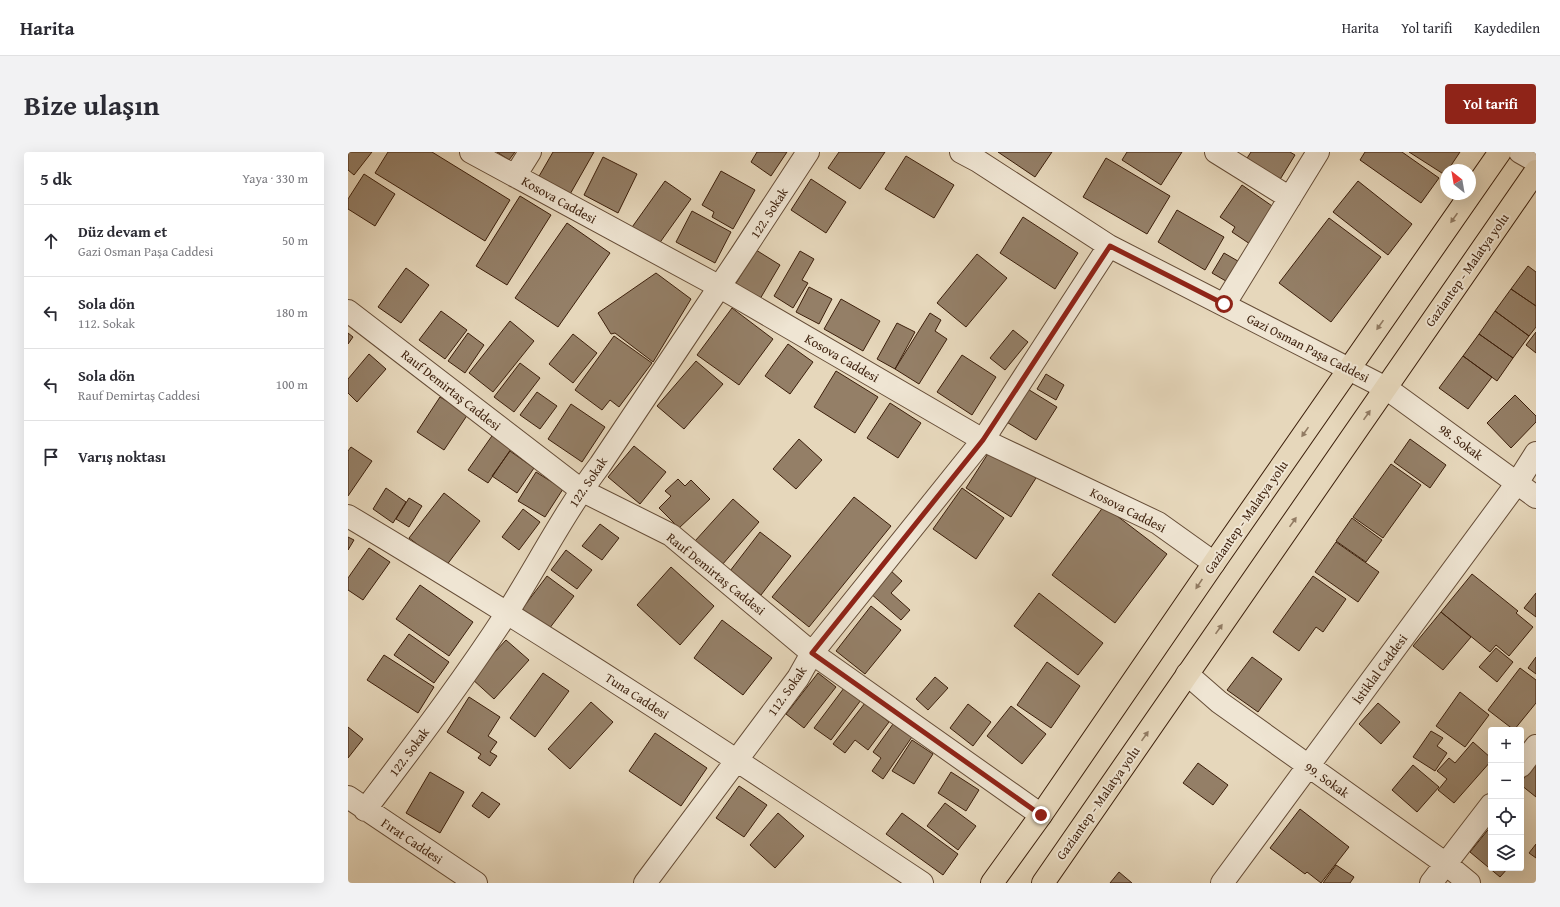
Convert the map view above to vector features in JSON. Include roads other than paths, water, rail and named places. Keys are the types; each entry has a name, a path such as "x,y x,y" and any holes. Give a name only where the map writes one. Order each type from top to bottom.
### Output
{"highway":[{"name":"Gaziantep - Malatya yolu","path":"992,883 1041,815 1349,368 1500,152"},
{"name":"Gaziantep - Malatya yolu","path":"1043,883 1536,171"}],"street":[{"name":"Kosova Caddesi","path":"471,152 720,287 983,440 1158,523 1214,563"},
{"path":"515,176 530,152"},
{"name":"122. Sokak","path":"366,810 429,724 506,613 581,490 600,465 720,287 808,152"},
{"name":"Gazi Osman Paşa Caddesi","path":"962,152 1110,246 1386,388"},
{"path":"1216,152 1290,198"},
{"path":"1224,304 1318,152"},
{"path":"1520,152 1536,161"},
{"name":"112. Sokak","path":"645,883 798,678 812,653 983,440 1110,246"},
{"name":"Rauf Demirtaş Caddesi","path":"348,311 581,490 671,535 812,653 1041,815"},
{"name":"98. Sokak","path":"1386,388 1536,497"},
{"name":"İstiklal Caddesi","path":"1222,883 1517,483 1536,453"},
{"name":"Tuna Caddesi","path":"348,516 506,613 737,760 922,883"},
{"name":"99. Sokak","path":"1188,674 1219,702 1308,767 1446,864 1469,883"},
{"path":"1523,763 1536,746"},
{"name":"Fırat Caddesi","path":"348,798 476,883"},
{"path":"1432,883 1488,809"}]}
